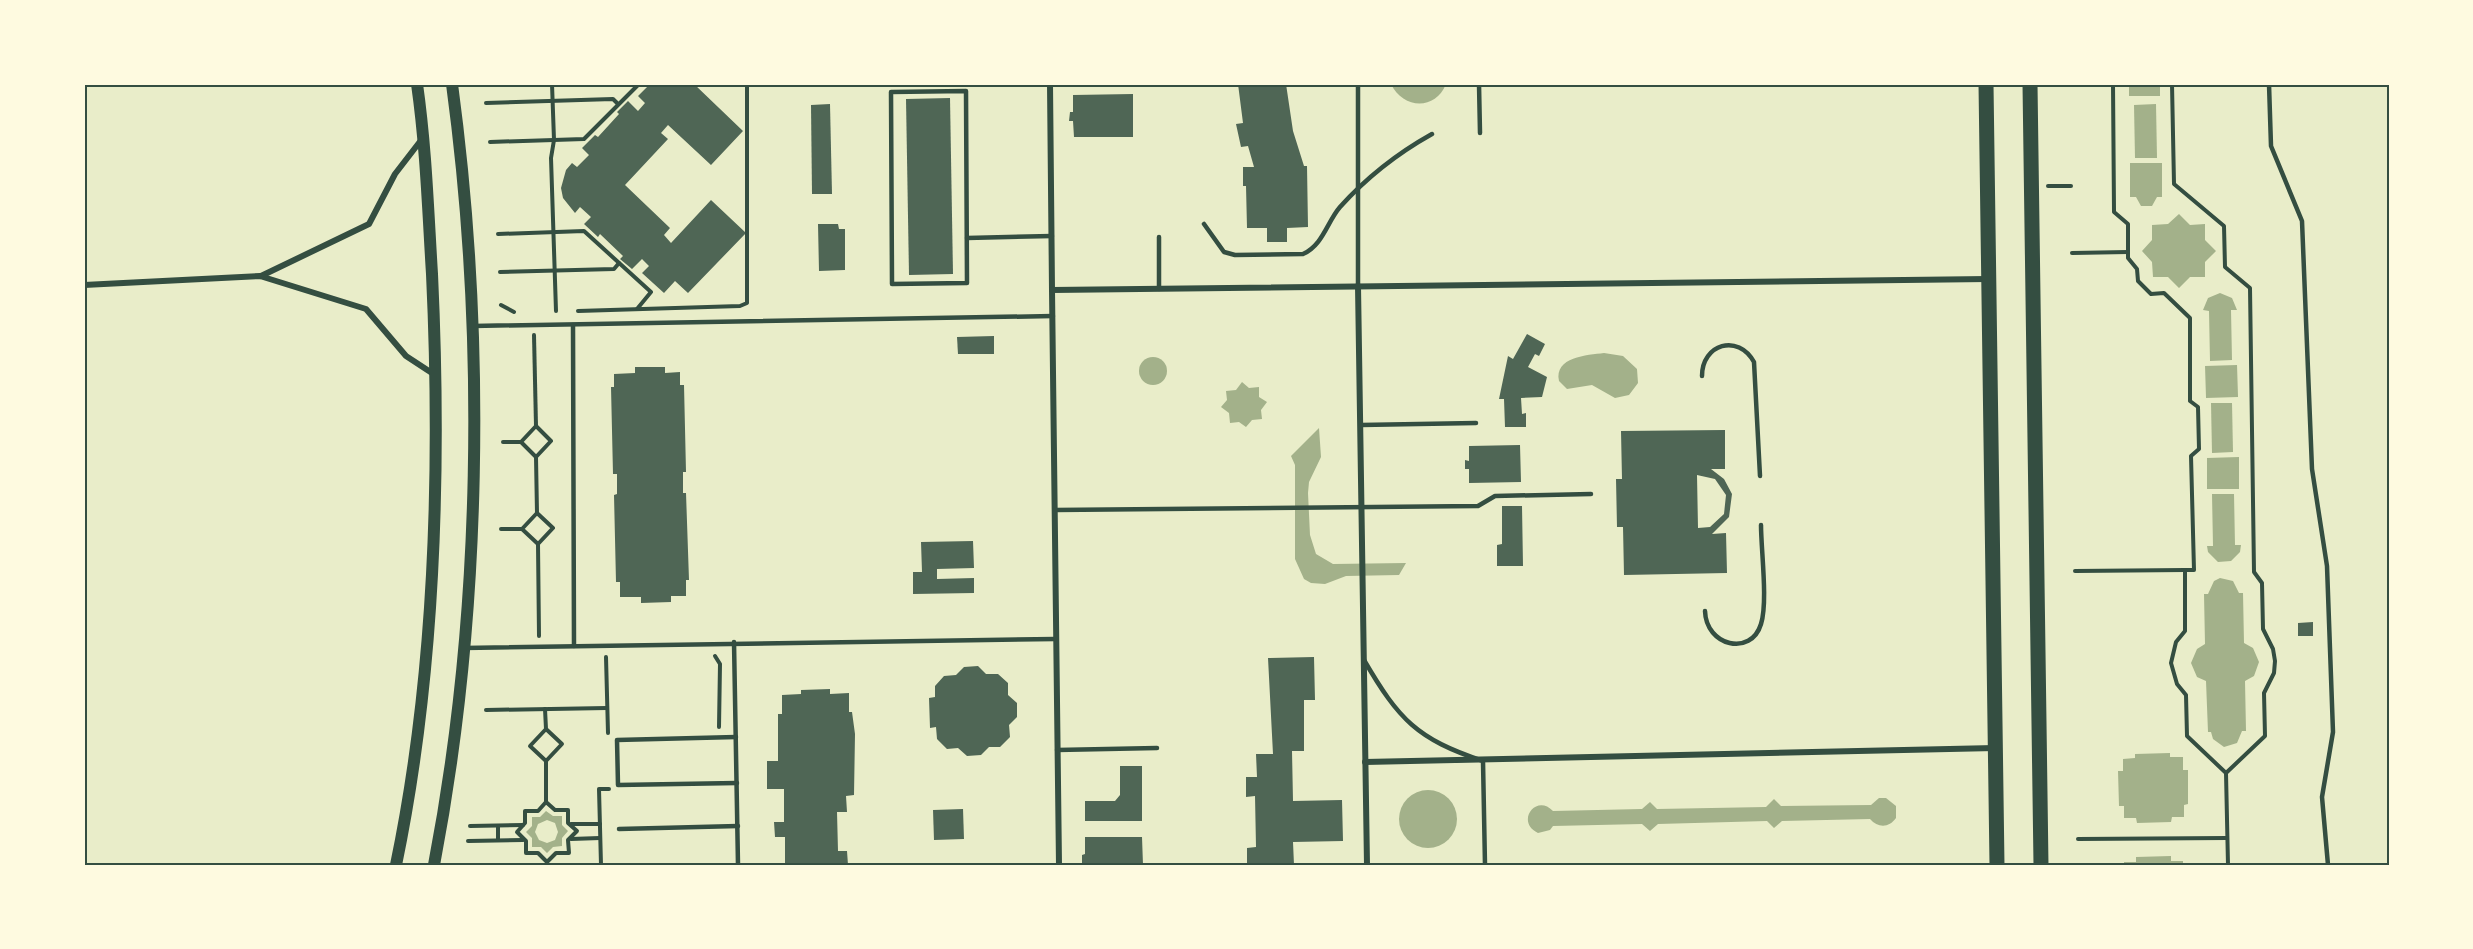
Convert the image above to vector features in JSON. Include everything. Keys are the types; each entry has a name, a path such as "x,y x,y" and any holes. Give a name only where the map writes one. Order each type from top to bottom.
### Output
{"main road":[{"path":"396,865 415,748 425,648 434,503 435,376 425,136 417,84"},
{"path":"434,865 453,748 464,648 473,483 472,326 458,126 452,84"},
{"path":"1986,84 1997,865"},
{"path":"2030,84 2041,865"}],"street":[{"path":"1050,84 1059,865"},
{"path":"260,276 369,224 396,174 425,136"},
{"path":"84,285 260,276 366,309 406,356 435,376"},
{"path":"1052,290 1988,279"},
{"path":"1358,286 1367,865"},
{"path":"1365,762 1995,748"}],"lane":[{"path":"1358,84 1358,286"},
{"path":"1479,84 1480,133"},
{"path":"2269,84 2271,146 2301,215 2302,226 2313,469 2327,566 2333,732 2322,797 2328,865"},
{"path":"966,91 967,237 967,283 892,284 891,92 966,91"},
{"path":"1204,224 1224,252 1235,255 1303,254 1313,250 1339,208 1358,190 1396,155 1432,134"},
{"path":"967,237 1052,236"},
{"path":"1159,237 1159,289"},
{"path":"472,326 1053,316"},
{"path":"573,325 574,646"},
{"path":"1702,376 1706,360 1722,346 1737,345 1750,355 1756,369 1760,476"},
{"path":"1361,425 1476,423"},
{"path":"1055,510 1478,506 1495,496 1591,494"},
{"path":"1705,611 1710,631 1722,641 1738,643 1747,640 1758,631 1763,615 1761,525"},
{"path":"464,648 734,642 1055,639"},
{"path":"734,642 738,865"},
{"path":"1364,660 1391,704 1415,730 1454,751 1484,761 1485,865"},
{"path":"736,738 617,740 618,785 737,783"},
{"path":"1057,750 1157,748"},
{"path":"619,829 738,826"}],"path":[{"path":"552,84 554,140 551,158 556,311"},
{"path":"490,142 584,139 639,84"},
{"path":"544,311 740,306 747,303 747,84"},
{"path":"2075,571 2194,570 2191,456 2199,449 2198,407 2190,400 2190,318 2164,294 2151,294 2138,281 2137,269 2128,258 2128,224 2114,212 2113,84"},
{"path":"2172,84 2174,184 2224,226 2225,267 2250,288 2254,572 2262,583 2263,629 2273,649 2275,661 2274,673 2264,693 2265,736 2226,773"},
{"path":"486,103 613,99 618,104"},
{"path":"498,234 584,231 651,292 637,309"},
{"path":"2072,253 2128,252"},
{"path":"500,272 614,269 619,263"},
{"path":"501,305 510,312 522,312"},
{"path":"534,335 536,426 551,441 560,441"},
{"path":"521,442 536,426"},
{"path":"536,457 551,441"},
{"path":"503,442 521,442 536,457 537,513 522,529"},
{"path":"537,513 553,528 561,528"},
{"path":"539,636 538,544 553,528"},
{"path":"501,529 522,529 538,544"},
{"path":"2185,570 2185,631 2176,642 2172,652 2172,672 2177,684 2186,695 2187,736 2226,773 2228,865"},
{"path":"712,655 716,656 720,664 721,723 716,729"},
{"path":"595,656 617,656"},
{"path":"486,710 607,708"},
{"path":"545,709 546,729 561,744 546,761 546,802 538,811 525,811 524,825 517,832 524,840 526,853 538,853 547,863 556,853 569,853 570,838 577,831 570,824 568,810 555,810 546,802"},
{"path":"546,729 530,746 546,761"},
{"path":"570,824 600,824"},
{"path":"470,826 524,825"},
{"path":"498,826 498,840"},
{"path":"570,838 600,838"},
{"path":"2079,839 2227,838"},
{"path":"468,841 524,840"}],"shaded area":[{"path":"1391,84 1446,84 1434,99 1419,104 1403,98"},
{"path":"2129,84 2160,84 2160,96 2129,96"},
{"path":"2156,104 2157,158 2135,158 2134,105"},
{"path":"2130,163 2162,163 2162,197 2157,197 2152,206 2141,206 2136,197 2130,197"},
{"path":"2179,214 2190,225 2205,224 2205,240 2216,251 2205,262 2205,277 2190,277 2179,288 2168,277 2153,277 2152,262 2142,251 2152,240 2152,225 2168,224"},
{"path":"2220,293 2232,298 2237,310 2231,310 2232,360 2210,361 2209,311 2203,310 2208,298"},
{"path":"1604,353 1623,356 1637,369 1638,383 1629,395 1615,398 1592,385 1567,389 1559,381 1559,373 1567,362 1581,356"},
{"path":"1153,357 1163,361 1167,371 1163,381 1153,385 1143,381 1139,371 1143,361"},
{"path":"2237,365 2238,397 2206,398 2205,366"},
{"path":"1242,382 1249,388 1259,387 1259,397 1267,402 1261,410 1262,419 1252,420 1246,427 1239,422 1230,423 1229,413 1221,407 1227,400 1226,391 1236,390"},
{"path":"2211,403 2232,403 2233,452 2212,453"},
{"path":"1319,428 1321,457 1309,482 1308,493 1310,535 1316,554 1333,564 1406,563 1399,575 1346,576 1325,584 1311,583 1304,579 1295,559 1295,465 1291,456"},
{"path":"2239,457 2239,489 2207,489 2207,458"},
{"path":"2212,494 2234,494 2235,545 2241,545 2240,552 2231,561 2218,562 2208,552 2207,546 2213,546"},
{"path":"2220,578 2233,581 2239,593 2243,593 2244,643 2253,648 2259,662 2254,676 2245,681 2246,731 2242,731 2237,743 2224,747 2213,739 2211,732 2208,732 2206,681 2197,677 2191,663 2197,649 2205,644 2204,594 2208,594 2214,581"},
{"path":"2170,753 2170,757 2183,757 2183,770 2188,770 2188,804 2184,805 2184,817 2172,817 2171,822 2137,823 2136,818 2124,818 2124,806 2119,806 2118,771 2123,771 2123,759 2135,758 2135,754"},
{"path":"1428,790 1439,792 1452,803 1457,819 1455,830 1444,843 1428,848 1417,846 1404,835 1399,819 1401,808 1412,795"},
{"path":"1879,798 1886,798 1896,806 1896,818 1883,826 1870,819 1782,821 1774,828 1767,821 1658,824 1650,831 1642,824 1553,826 1550,830 1538,833 1531,828 1528,822 1530,811 1540,805 1547,806 1553,811 1642,809 1650,802 1657,809 1766,807 1774,799 1781,806 1871,805"},
{"path":"546,811 553,816 562,816 562,825 568,831 562,838 562,846 553,847 547,853 541,847 532,847 532,838 526,832 532,826 532,817 540,817","holes":["547,820 555,823 558,832 555,840 547,843 539,840 535,832 538,824"]},
{"path":"2171,856 2171,861 2183,861 2183,865 2124,865 2124,862 2136,862 2136,857"}],"building":[{"path":"650,84 670,86 672,84 694,84 743,131 711,165 668,125 661,133 668,139 625,185 670,228 664,235 671,243 711,200 746,233 688,293 675,281 664,293 642,273 649,266 642,259 632,269 620,259 623,256 600,234 598,237 584,224 591,217 580,207 575,213 563,198 561,188 566,170 572,163 577,167 589,155 582,148 595,135 598,137 628,101 638,111 645,103 638,96"},
{"path":"1238,84 1286,84 1293,131 1304,166 1307,166 1308,227 1287,228 1287,242 1267,242 1267,228 1247,228 1243,167 1254,167 1248,146 1241,147 1236,124 1243,123"},
{"path":"1133,94 1133,137 1074,137 1073,121 1069,121 1070,112 1073,112 1073,95"},
{"path":"950,98 953,274 909,275 906,99"},
{"path":"830,104 832,194 812,194 811,105"},
{"path":"818,224 838,224 839,229 845,229 845,270 819,271"},
{"path":"1527,334 1545,344 1539,356 1535,354 1528,367 1547,377 1542,397 1521,398 1522,414 1526,413 1526,427 1505,427 1504,399 1499,399 1508,356 1513,359"},
{"path":"994,336 994,354 958,354 957,337"},
{"path":"635,367 665,367 665,373 680,372 680,385 684,385 686,472 683,472 683,493 686,493 689,580 686,580 686,596 671,596 671,602 641,603 641,597 620,597 620,582 616,582 614,495 617,494 617,474 613,474 611,387 614,387 614,374 635,373"},
{"path":"1725,430 1725,469 1711,469 1724,479 1732,494 1729,517 1712,534 1726,533 1727,573 1624,575 1623,527 1617,527 1616,479 1622,479 1621,431","holes":["1697,475 1715,479 1726,495 1724,514 1710,527 1698,528"]},
{"path":"1520,445 1521,482 1469,483 1469,469 1465,469 1465,460 1469,461 1469,446"},
{"path":"1502,506 1522,506 1523,566 1497,566 1497,545 1502,544"},
{"path":"973,541 974,568 937,569 937,579 974,578 974,593 913,594 913,572 922,572 921,542"},
{"path":"2313,622 2313,636 2298,636 2298,623"},
{"path":"1314,657 1315,700 1304,700 1304,751 1292,751 1293,801 1342,800 1343,841 1293,842 1294,865 1247,865 1247,848 1256,847 1255,796 1246,797 1246,777 1257,777 1256,754 1273,754 1268,658"},
{"path":"978,666 986,674 998,674 1008,683 1008,695 1017,703 1017,717 1009,725 1010,737 1000,747 989,747 981,755 967,756 958,748 947,749 937,739 936,727 930,728 929,698 935,697 935,686 944,676 956,675 964,667"},
{"path":"830,689 830,694 849,693 849,712 852,712 855,734 854,795 846,796 847,812 837,812 838,851 847,851 848,865 785,865 785,837 775,837 774,822 784,822 784,789 767,789 767,761 778,761 778,714 782,714 782,695 801,694 801,690"},
{"path":"1120,766 1142,766 1142,821 1085,821 1085,801 1115,801 1120,795"},
{"path":"963,809 964,839 934,840 933,810"},
{"path":"1085,837 1142,837 1143,865 1082,863 1082,855 1085,854"}]}
